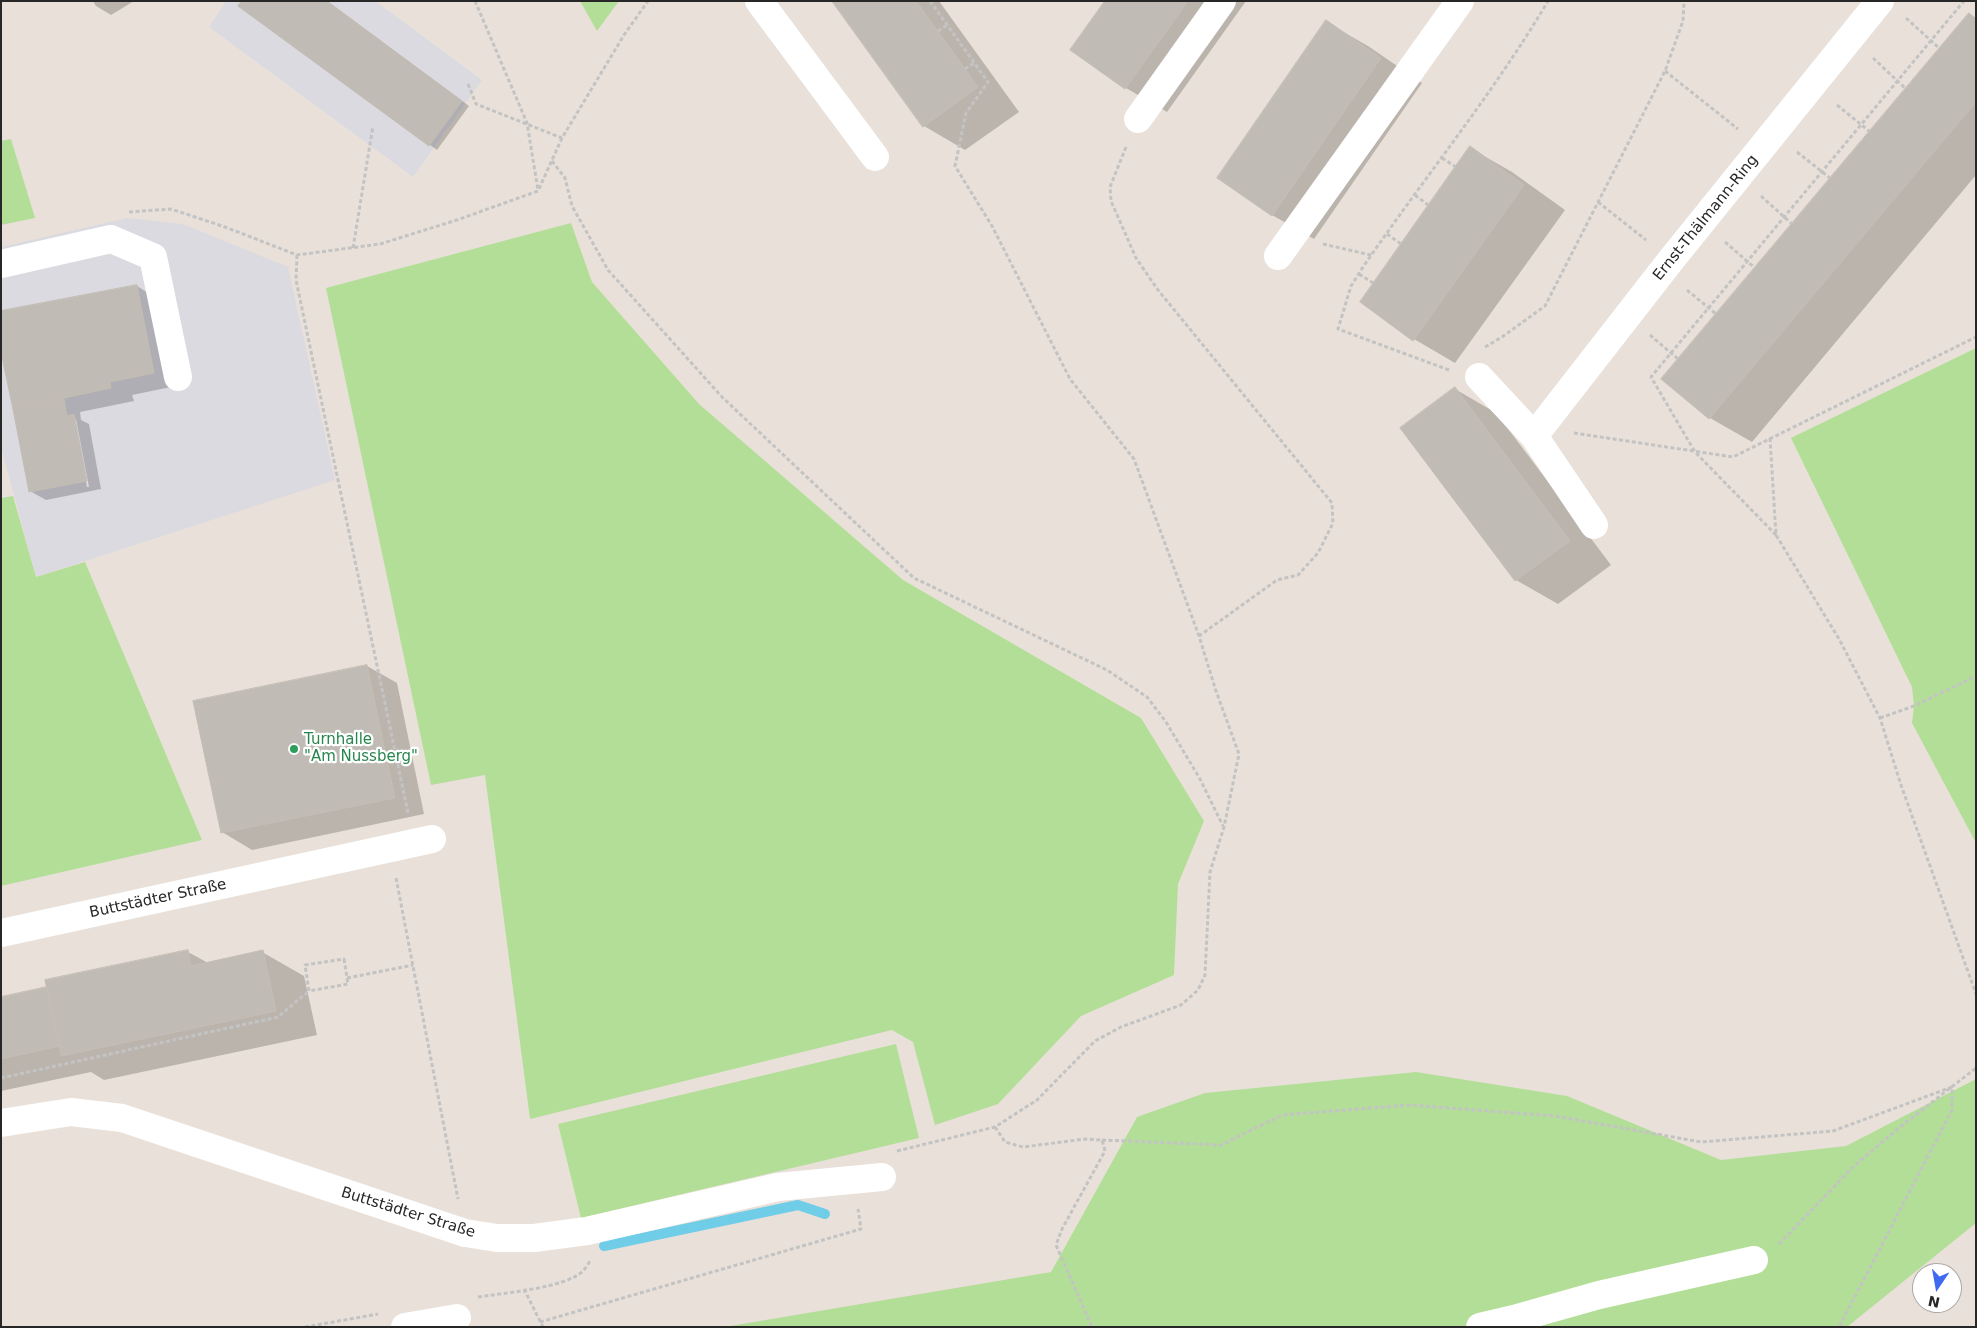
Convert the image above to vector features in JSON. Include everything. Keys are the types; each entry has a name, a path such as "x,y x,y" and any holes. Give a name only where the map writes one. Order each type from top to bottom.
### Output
{"street":[{"path":"759,1 874,157"},
{"path":"1138,119 1222,1"},
{"path":"1285,246 1460,1"},
{"name":"Ernst-Thälmann-Ring","path":"1541,426 1667,264 1850,38 1891,8"},
{"path":"1,264 111,239 153,257 178,377"},
{"path":"1479,377 1541,426 1594,525"},
{"name":"Buttstädter Straße","path":"1,933 412,844"},
{"name":"Buttstädter Straße","path":"1,1124 71,1112 122,1118 465,1234 497,1238 534,1238 587,1231 778,1187 882,1177"},
{"path":"1480,1327 1514,1320 1598,1295 1754,1260"},
{"path":"405,1327 457,1318"}],"path":[{"path":"475,1 527,123 538,191"},
{"path":"125,212 171,209 225,227 297,255 380,244 457,220 538,191 562,138 624,35 648,1"},
{"path":"882,1177 891,1153 995,1127 1037,1100 1095,1041 1121,1027 1181,1005 1198,990 1205,975 1210,872 1224,827 1239,754 1216,691 1199,636 1134,459 1070,379 992,226 955,166 966,113 988,82 930,1"},
{"path":"1453,366 1451,371 1338,329 1351,286 1371,255 1528,35 1548,1"},
{"path":"1479,350 1502,338 1545,306 1665,71 1683,21 1684,1"},
{"path":"1964,1 1651,377 1695,452 1776,535 1839,640 1880,718 1901,785 1976,994"},
{"path":"1891,8 1939,48"},
{"path":"938,32 947,25"},
{"path":"1850,38 1905,88"},
{"path":"965,69 974,63"},
{"path":"1665,71 1719,115"},
{"path":"468,84 476,104 562,138"},
{"path":"1813,84 1869,131"},
{"path":"1138,119 1110,187 1111,201 1136,258 1158,290 1332,502 1333,524 1318,552 1298,575 1277,580 1199,636"},
{"path":"353,248 372,126"},
{"path":"1774,133 1830,178"},
{"path":"1442,158 1456,167"},
{"path":"552,161 565,178 572,206 608,270 722,397 914,578 1107,670 1147,697 1171,730 1200,779 1224,827"},
{"path":"1739,176 1792,224"},
{"path":"1415,195 1428,205"},
{"path":"1598,202 1667,264 1708,308 1716,314"},
{"path":"1702,222 1755,268"},
{"path":"1386,234 1401,244"},
{"path":"1285,246 1371,255"},
{"path":"297,255 296,280 412,844 413,965 465,1234"},
{"path":"1359,274 1373,283"},
{"path":"1541,426 1733,458 1976,337"},
{"path":"1573,442 1574,433"},
{"path":"1770,438 1776,535"},
{"path":"1880,718 1914,706 1976,676"},
{"path":"1,1078 278,1017 309,991 348,984 344,959 305,966 309,991"},
{"path":"347,978 413,965"},
{"path":"1754,1260 1767,1256 1855,1165 1900,1127 1976,1068"},
{"path":"995,1127 1005,1142 1023,1147 1086,1139 1221,1145 1282,1115 1410,1105 1555,1116 1701,1142 1833,1132 1952,1088"},
{"path":"1839,1327 1952,1110 1952,1088"},
{"path":"1092,1327 1056,1244 1062,1229 1105,1151 1102,1140"},
{"path":"540,1322 861,1229 853,1180"},
{"path":"543,1327 524,1289 551,1285 570,1279 583,1272 590,1261 591,1250 587,1231"}],"shaded area":[{"path":"226,1 375,1 482,80 413,177 209,27"},
{"path":"127,218 183,224 288,267 335,480 36,577 1,447 1,247"}],"green space":[{"path":"580,1 619,1 597,31"},
{"path":"11,139 35,218 1,225 1,141"},
{"path":"571,223 592,282 699,404 903,580 1141,718 1204,821 1178,884 1174,975 1081,1016 998,1104 935,1125 913,1042 892,1030 530,1119 485,775 431,785 326,288"},
{"path":"1976,348 1976,843 1912,723 1914,706 1912,687 1791,438"},
{"path":"13,496 36,577 85,562 202,840 1,886 1,498"},
{"path":"896,1044 919,1138 581,1218 558,1124"},
{"path":"1416,1072 1567,1096 1721,1160 1846,1146 1976,1079 1976,1223 1926,1263 1912,1263 1912,1275 1847,1327 724,1327 1051,1272 1137,1117 1205,1093"}],"building":[{"path":"242,1 327,1 462,101 429,146 238,6"},
{"path":"832,1 916,1 978,87 923,127"},
{"path":"1105,1 1188,1 1125,89 1070,50"},
{"path":"1969,13 1976,19 1976,102 1709,419 1661,379"},
{"path":"1326,20 1381,58 1272,216 1217,178"},
{"path":"1470,146 1524,185 1413,341 1360,302"},
{"path":"137,285 154,373 110,382 111,388 13,409 1,352 1,311"},
{"path":"1455,387 1570,541 1515,581 1400,428"},
{"path":"64,399 67,416 74,414 87,481 29,492 13,409"},
{"name":"Turnhalle \"Am Nussberg\"","path":"367,665 395,798 221,833 193,701"},
{"path":"188,950 191,966 263,950 276,1011 61,1056 45,980"},
{"path":"47,987 60,1046 1,1059 1,997"}],"waterway":[{"path":"604,1246 798,1205 825,1214"}],"place":[{"name":"Turnhalle \"Am Nussberg\"","path":"294,749"}]}
